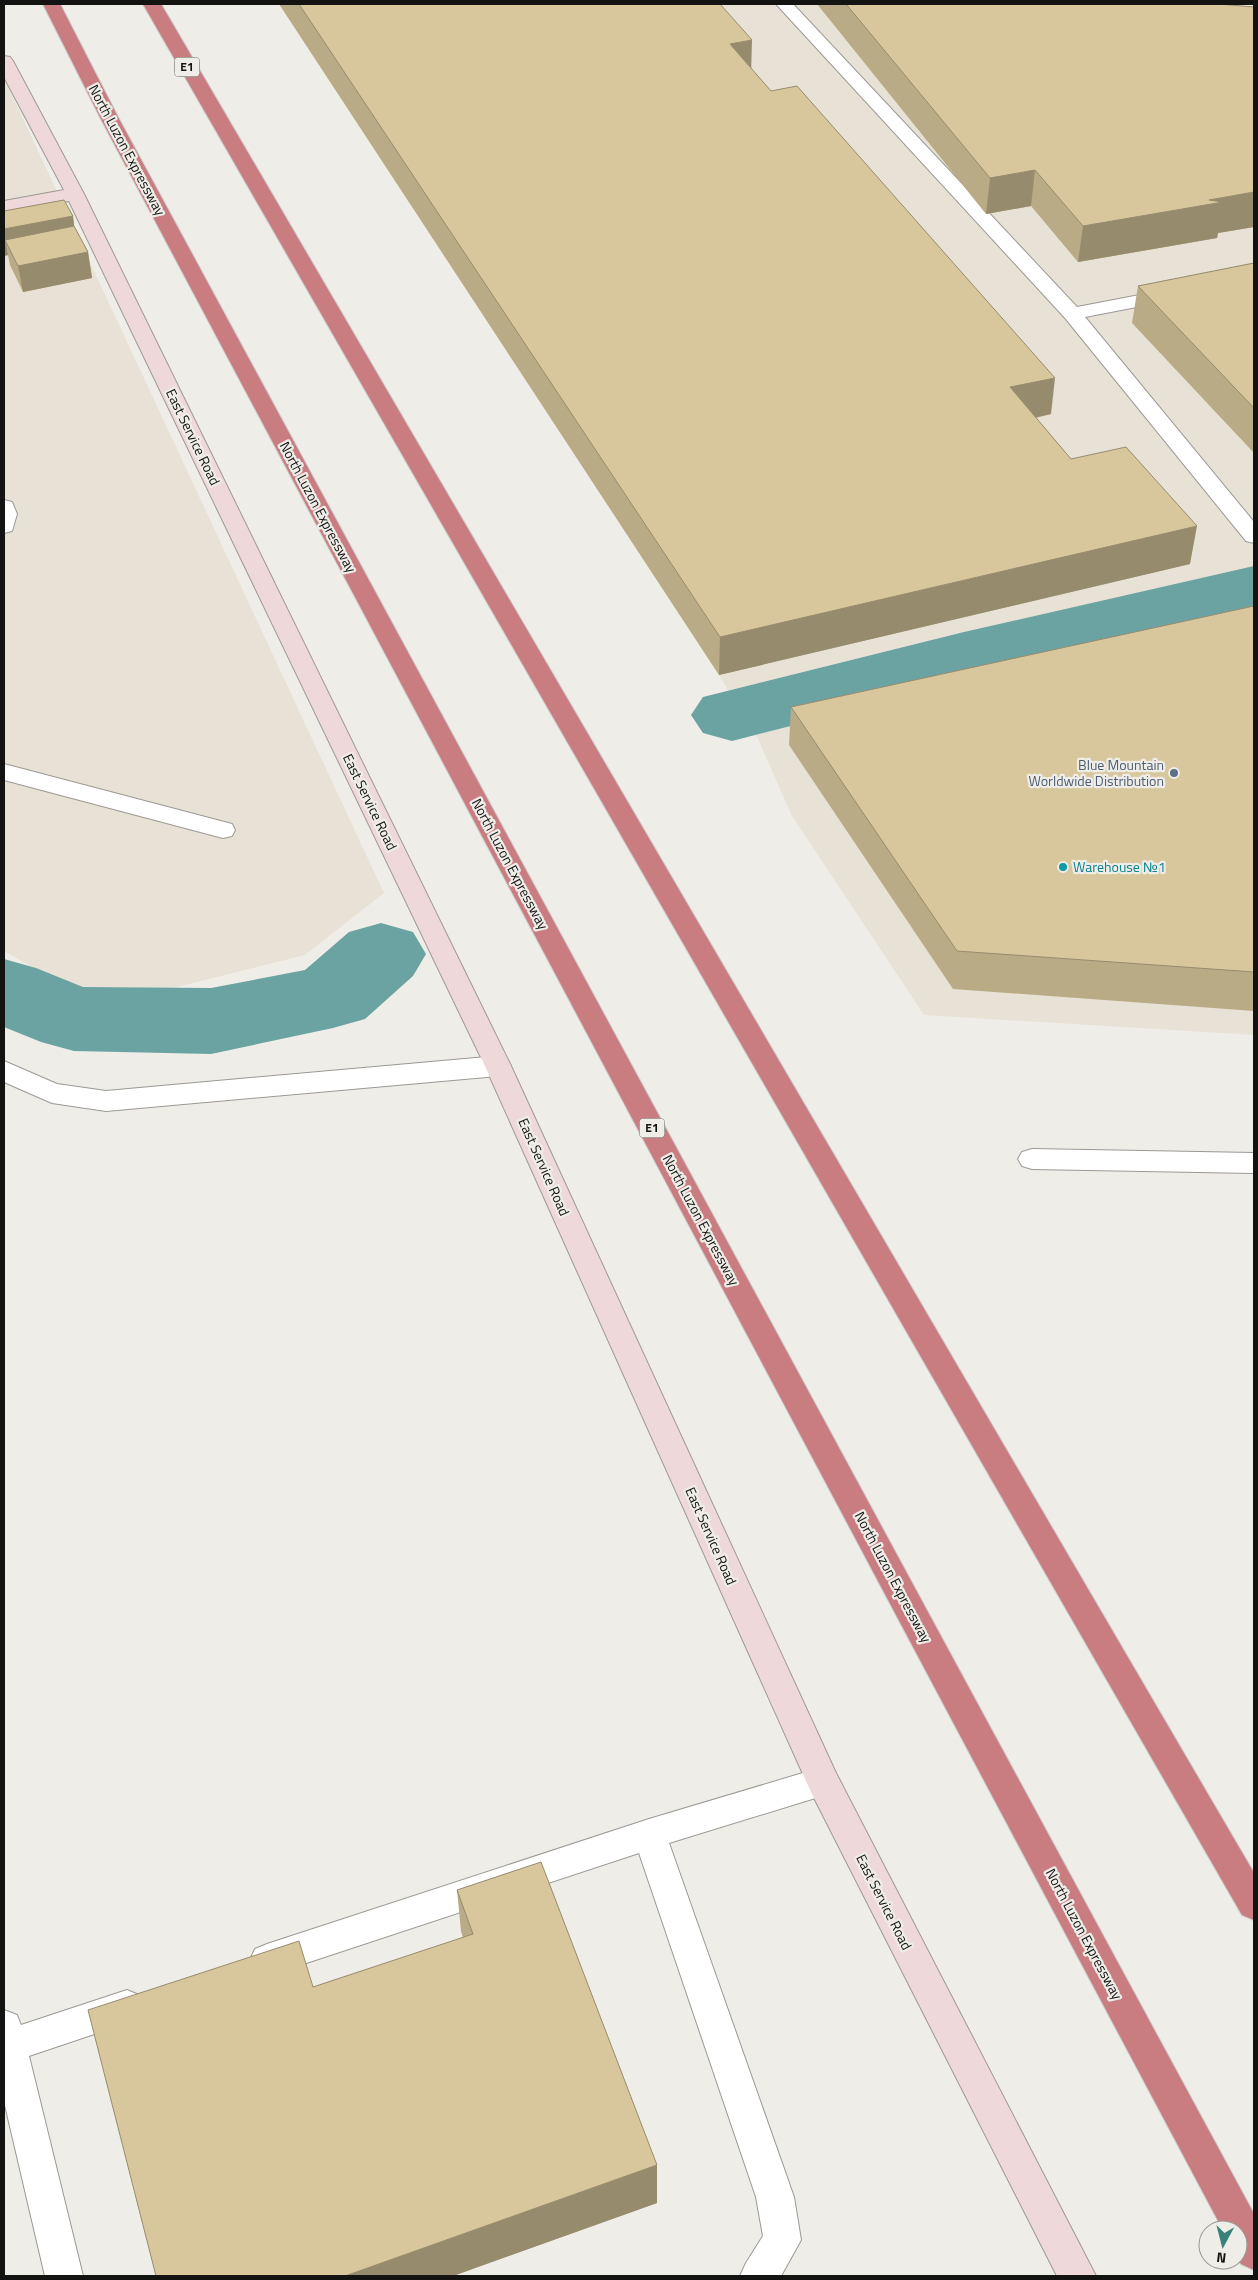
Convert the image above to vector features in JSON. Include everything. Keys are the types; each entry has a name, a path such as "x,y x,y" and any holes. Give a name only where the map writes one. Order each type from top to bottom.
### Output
{"highway":[{"name":"North Luzon Expressway","path":"51,4 115,127 1254,2251"},
{"name":"E1","path":"152,4 1254,1904"}],"street":[{"path":"784,4 1072,314 1254,536"},
{"name":"East Service Road","path":"4,61 75,194 498,1066 823,1782 1077,2276"},
{"path":"4,207 75,194"},
{"path":"1072,314 1187,291"},
{"path":"4,507 6,514 4,526"},
{"path":"4,772 223,830"},
{"path":"4,1071 52,1093 106,1101 498,1066"},
{"path":"1032,1159 1254,1163"},
{"path":"234,1972 649,1834 823,1782"},
{"path":"649,1834 775,2197 782,2240 759,2276"},
{"path":"64,2276 6,2037 158,1996"}],"shaded area":[{"path":"279,4 1158,4 1254,37 1254,1035 924,1015 792,816 758,739 719,675"},
{"path":"4,78 384,893 305,955 102,1006 4,951"}],"building":[{"path":"299,4 720,4 752,40 730,44 771,91 797,86 1055,378 1010,387 1071,459 1126,447 1197,526 720,637"},
{"path":"846,4 1219,4 1254,7 1254,192 1209,200 1223,202 1083,226 1035,170 990,178"},
{"path":"64,200 73,216 4,229 4,211"},
{"path":"74,226 88,252 18,266 5,240"},
{"path":"1254,263 1254,408 1138,286"},
{"name":"Warehouse №1","path":"1254,606 1254,972 957,951 791,707"},
{"path":"541,1862 657,2165 345,2276 156,2276 88,2010 299,1941 313,1987 473,1934 457,1890"}],"waterway":[{"path":"732,715 964,657 1254,590"},
{"path":"4,991 74,1019 211,1021 333,996 381,954"}],"place":[{"name":"Blue Mountain Worldwide Distribution","path":"1174,773"},
{"name":"Warehouse №1","path":"1063,867"}]}
